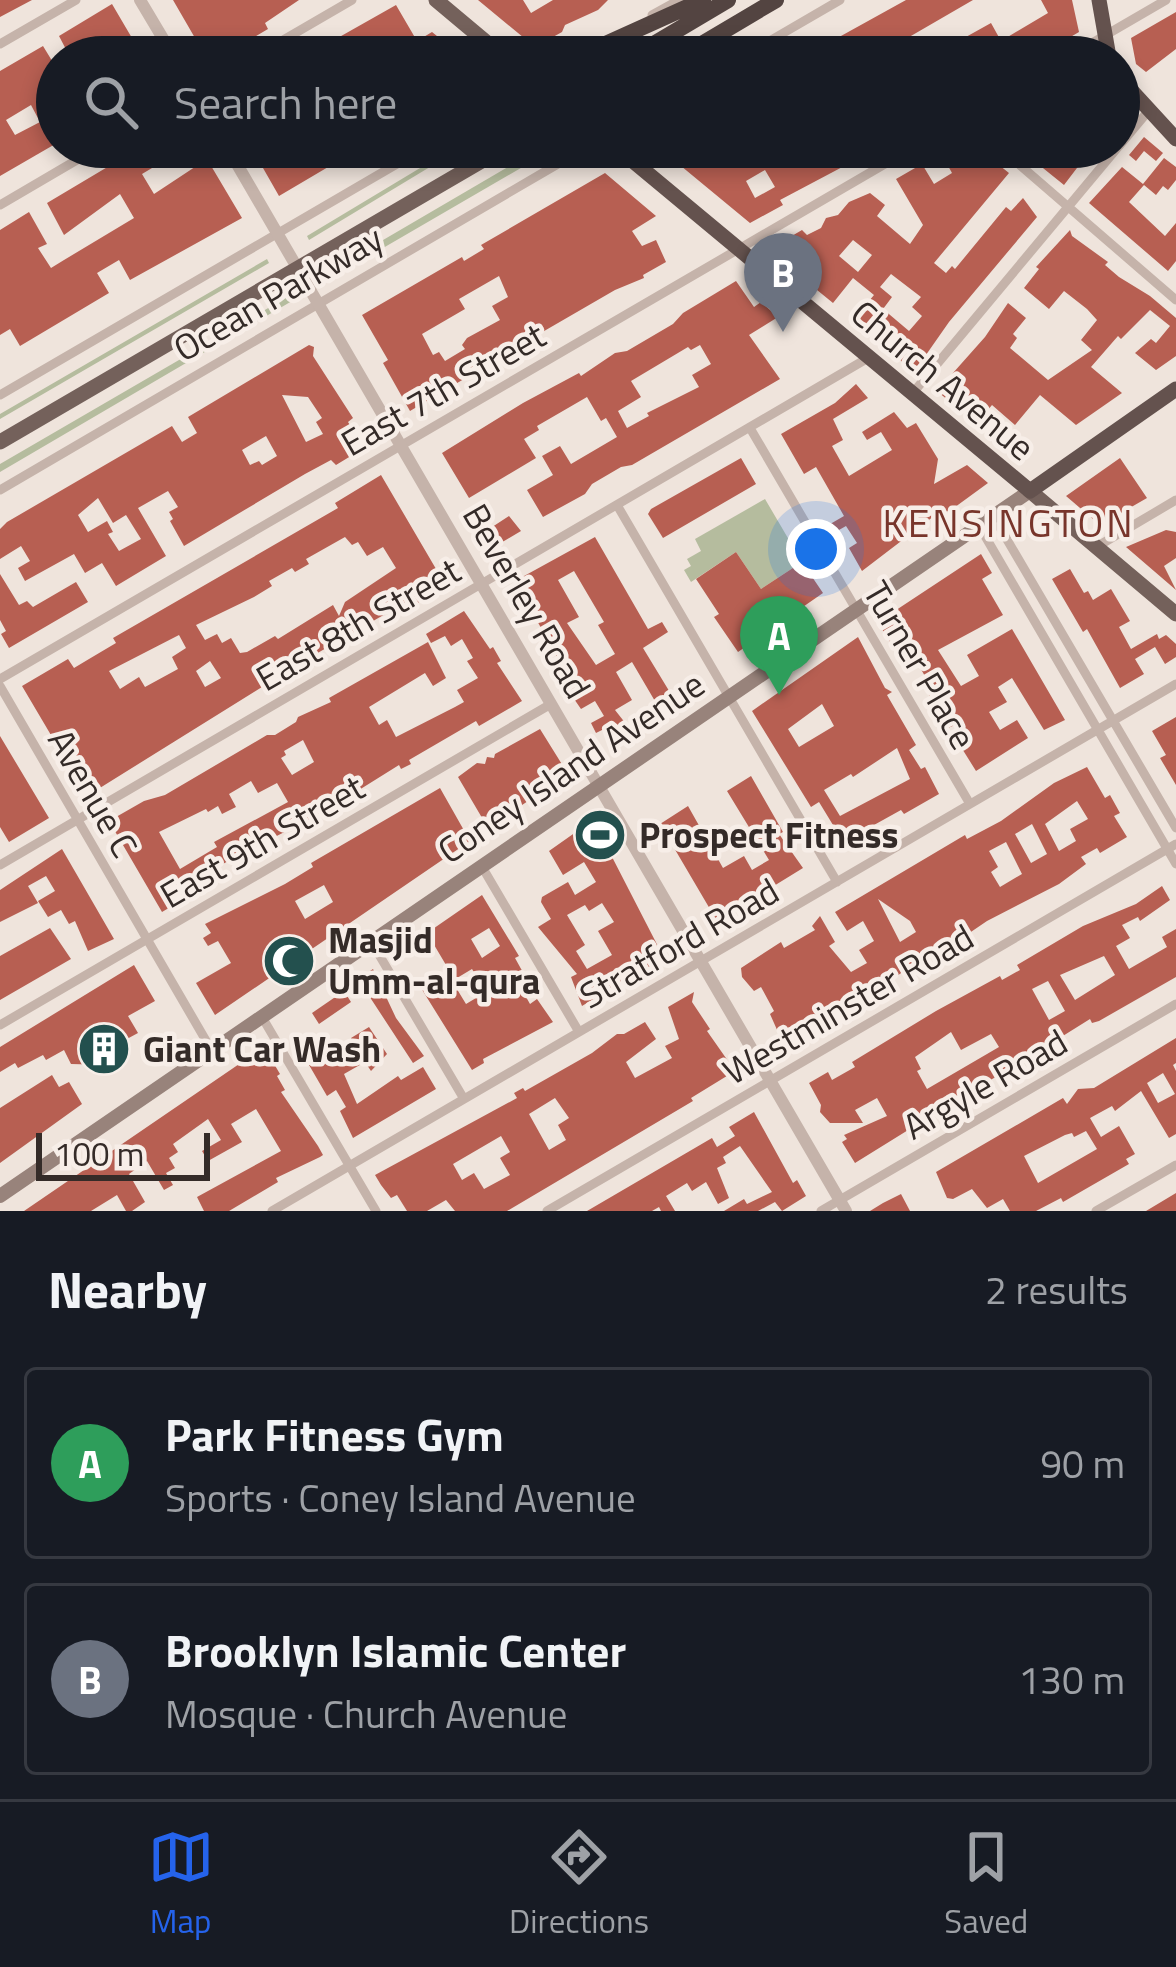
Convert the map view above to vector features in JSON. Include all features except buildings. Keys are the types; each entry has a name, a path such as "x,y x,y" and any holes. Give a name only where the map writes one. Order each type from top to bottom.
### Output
{"highway":[{"path":"623,36 703,0"},
{"path":"667,36 728,0"},
{"path":"715,36 776,0"},
{"path":"1099,0 1106,35"},
{"path":"1140,99 1176,139"},
{"path":"1150,109 1176,124"},
{"name":"Church Avenue","path":"641,168 1030,491"},
{"name":"Coney Island Avenue","path":"1030,491 1176,389"}],"main road":[{"path":"436,0 479,36"},
{"name":"Ocean Parkway","path":"0,442 470,168"},
{"name":"Coney Island Avenue","path":"0,1196 1030,491"},
{"name":"Church Avenue","path":"1030,491 1176,614"}],"street":[{"path":"0,44 76,0"},
{"path":"140,0 161,36"},
{"path":"290,36 352,0"},
{"path":"618,36 679,0"},
{"path":"778,36 840,0"},
{"path":"1106,35 1166,0"},
{"path":"1140,121 1150,109"},
{"path":"0,205 63,168"},
{"name":"Beverley Road","path":"239,168 843,1206"},
{"name":"Ocean Parkway","path":"0,395 389,168"},
{"name":"Ocean Parkway","path":"0,490 551,168"},
{"name":"East 7th Street","path":"0,682 878,168"},
{"path":"1023,168 1176,301"},
{"path":"912,394 1100,168"},
{"name":"East 8th Street","path":"0,865 868,358"},
{"name":"Turner Place","path":"751,428 970,804"},
{"path":"1098,546 1176,500"},
{"path":"617,505 837,882"},
{"path":"992,514 1176,828"},
{"path":"978,524 1172,847 1176,864"},
{"path":"994,552 1010,542"},
{"name":"Avenue C","path":"0,682 212,1051"},
{"name":"Stratford Road","path":"272,1211 1176,684"},
{"name":"East 9th Street","path":"0,1025 551,704"},
{"name":"Westminster Road","path":"547,1211 1172,847"},
{"path":"481,865 579,1032"},
{"path":"371,941 464,1099"},
{"name":"Argyle Road","path":"821,1211 843,1206 1176,1004"},
{"path":"262,1017 376,1211"},
{"path":"1096,1211 1176,1165"}],"green space":[{"path":"420,168 428,168 309,240 307,236"},
{"path":"506,168 521,168 328,280 325,274"},
{"path":"267,259 269,263 0,419 0,414"},
{"path":"289,296 292,301 0,472 0,464"},
{"path":"765,499 802,562 761,589 736,552 691,582 684,570 691,566 687,559 701,551 695,539"}],"place":[{"name":"Brooklyn Islamic Center","path":"783,332"},
{"name":"Park Fitness Gym","path":"779,695"},
{"name":"Prospect Fitness","path":"600,835"},
{"name":"Masjid Umm-al-qura","path":"289,961"},
{"name":"Giant Car Wash","path":"104,1049"}],"district":[{"name":"KENSINGTON","path":"1009,523"}]}
